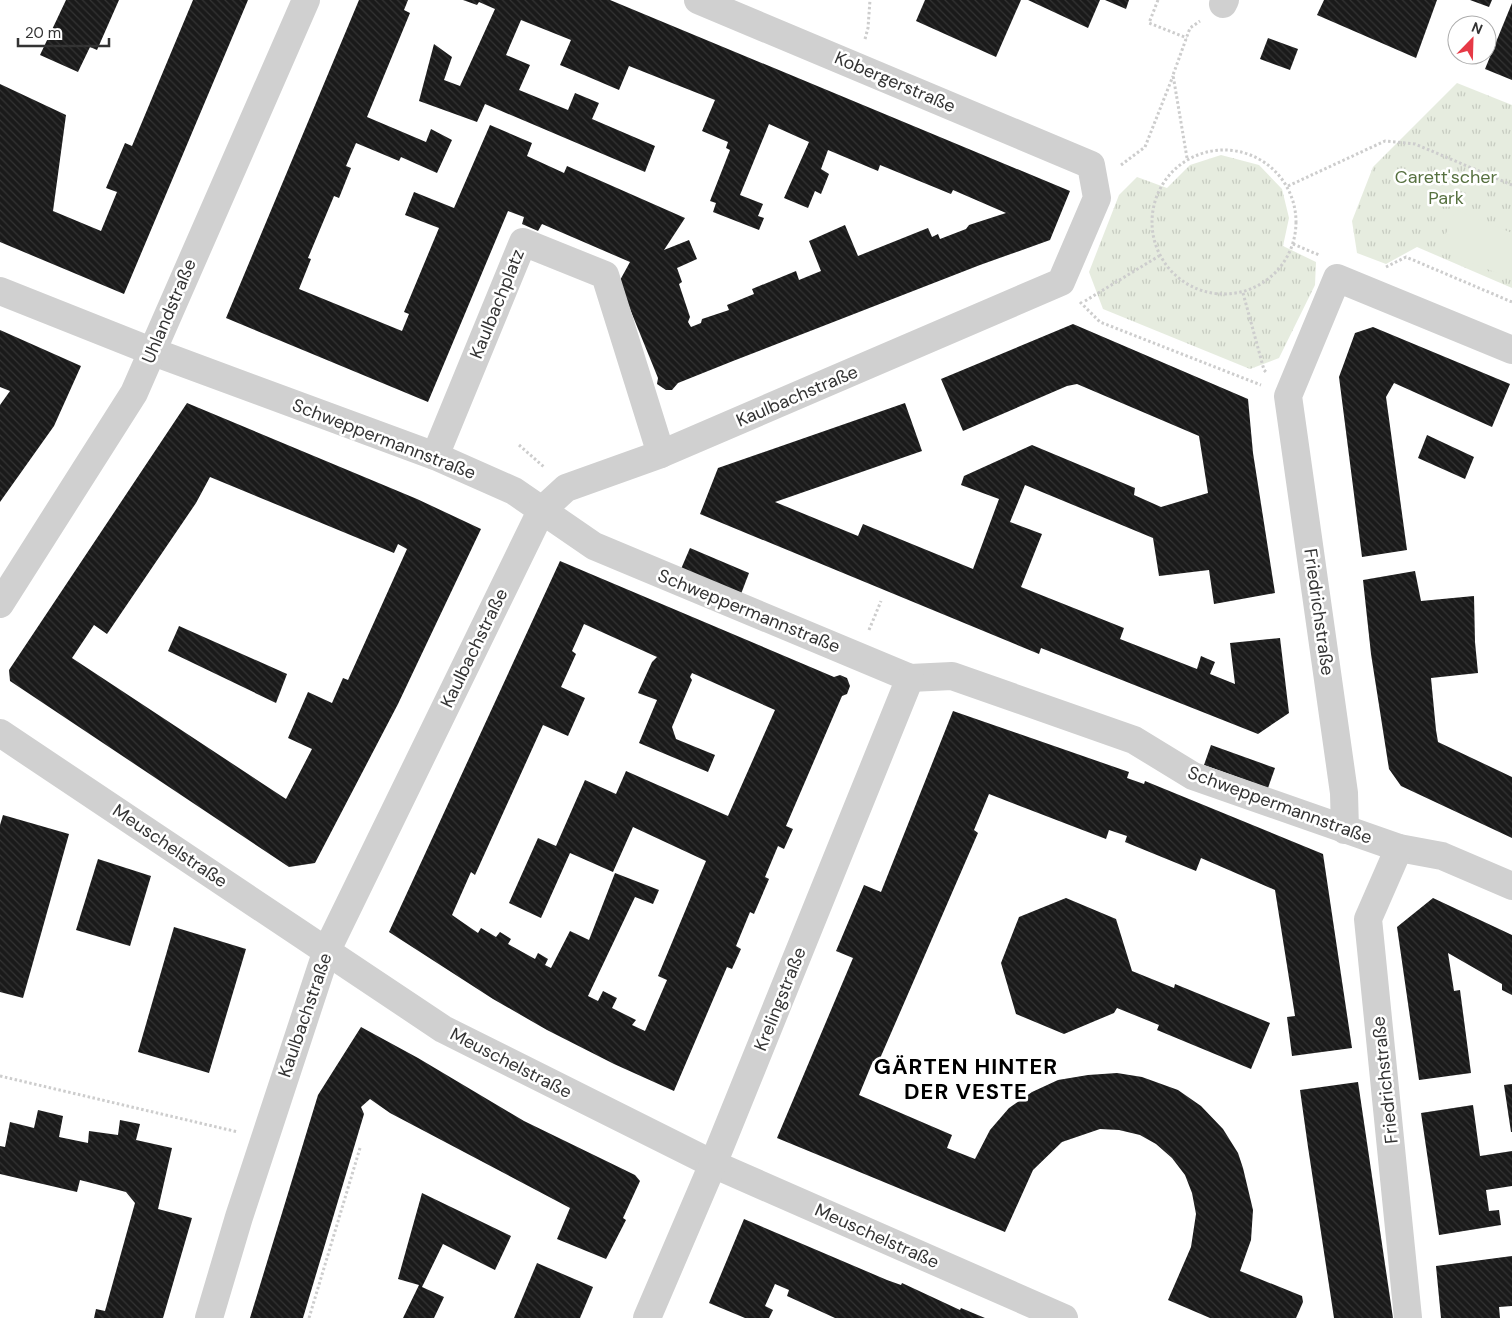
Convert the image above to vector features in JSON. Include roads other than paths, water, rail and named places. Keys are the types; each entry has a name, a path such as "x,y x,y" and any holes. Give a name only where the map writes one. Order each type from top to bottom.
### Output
{"street":[{"name":"Uhlandstraße","path":"0,604 134,393 306,0"},
{"name":"Kobergerstraße","path":"698,0 1091,165 1097,198 1061,282"},
{"name":"Kaulbachplatz","path":"435,456 523,242 606,275 661,454"},
{"name":"Friedrichstraße","path":"1345,830 1344,793 1288,396 1337,278 1512,350"},
{"name":"Kaulbachstraße","path":"209,1318 264,1138 327,950 541,511 566,488 661,454 1061,282"},
{"name":"Schweppermannstraße","path":"0,291 151,352 435,456 514,490 541,511 594,546 910,678 952,676 1134,740 1193,776 1399,848 1442,856 1512,886"},
{"name":"Krelingstraße","path":"647,1318 713,1164 910,678"},
{"name":"Meuschelstraße","path":"0,733 443,1029 713,1164 1064,1318"},
{"name":"Friedrichstraße","path":"1399,848 1368,919 1408,1318"}],"district":[{"name":"GÄRTEN HINTER DER VESTE","path":"966,1078"}],"park label":[{"name":"Carett'scher Park","path":"1446,187"}]}
